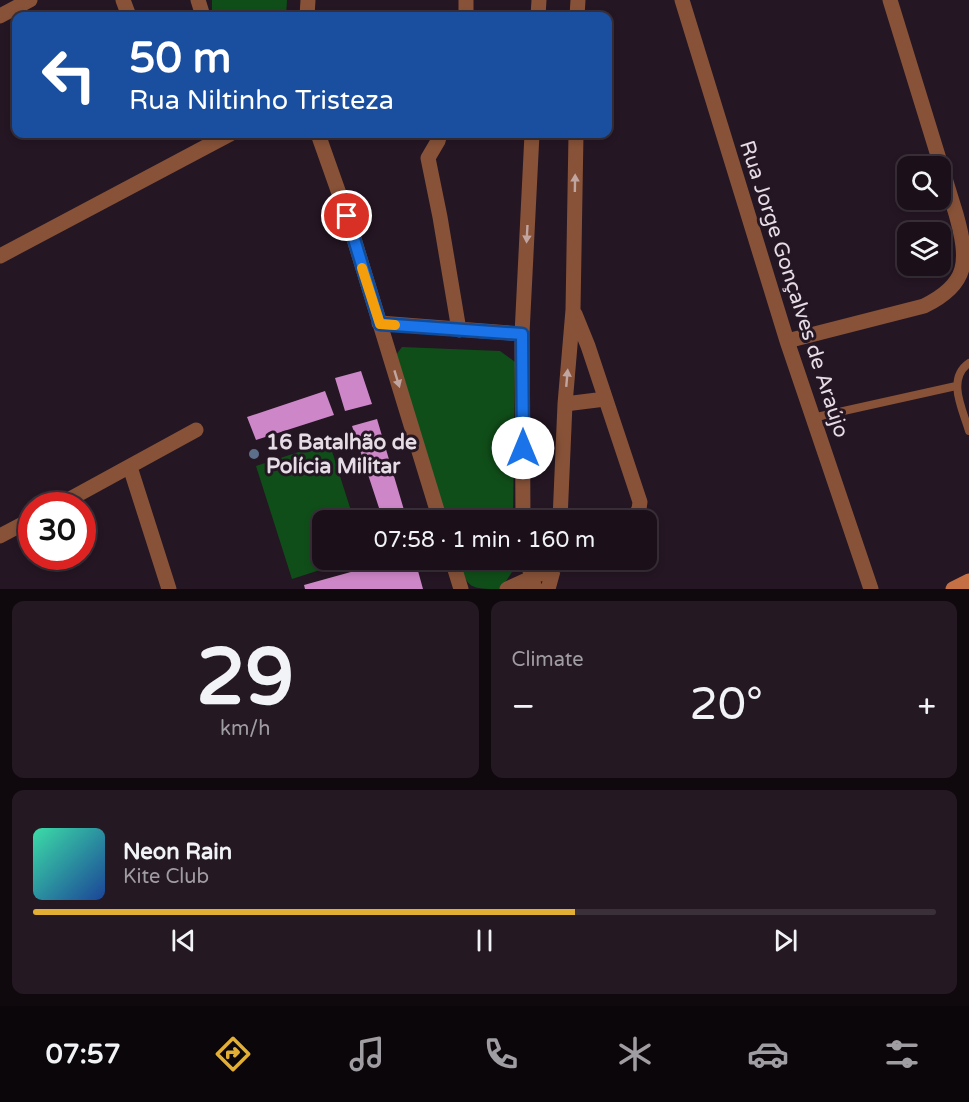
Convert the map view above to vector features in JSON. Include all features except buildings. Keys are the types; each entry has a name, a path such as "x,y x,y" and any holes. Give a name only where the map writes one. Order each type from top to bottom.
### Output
{"street":[{"path":"0,16 30,0"},
{"name":"Rua Jorge Gonçalves de Araújo","path":"682,0 787,342 871,589"},
{"path":"787,342 934,302 943,298 961,282 967,265 965,245 957,214 890,0"},
{"path":"0,256 222,138"},
{"path":"319,138 347,216 437,510"},
{"path":"439,138 428,158 459,330"},
{"path":"523,510 522,334 532,138"},
{"path":"560,510 565,404 573,310 576,138"},
{"path":"573,310 588,346 640,502 638,510"},
{"path":"380,324 522,334"},
{"path":"565,404 605,399"},
{"path":"83,492 196,430"},
{"path":"130,467 169,589"},
{"path":"0,536 18,526"},
{"path":"455,570 461,589"},
{"path":"507,589 532,584 547,570"},
{"path":"548,589 553,570"},
{"path":"953,589 969,581"}],"lane":[{"path":"969,363 959,371 956,386 969,431"},
{"path":"812,418 956,386"}],"green space":[{"path":"212,0 287,0 286,12 212,12"},
{"path":"402,347 500,351 515,362 513,510 442,510 392,360"},
{"path":"329,442 351,510 312,510 312,570 320,570 292,579 256,466"},
{"path":"462,570 512,570 501,589 482,589 471,585"}],"slow traffic":[{"path":"362,268 380,324 395,325"}],"place":[{"name":"16 Batalhão de Polícia Militar","path":"254,454"}],"route":[{"path":"347,216 380,324 522,334 523,448"}]}
